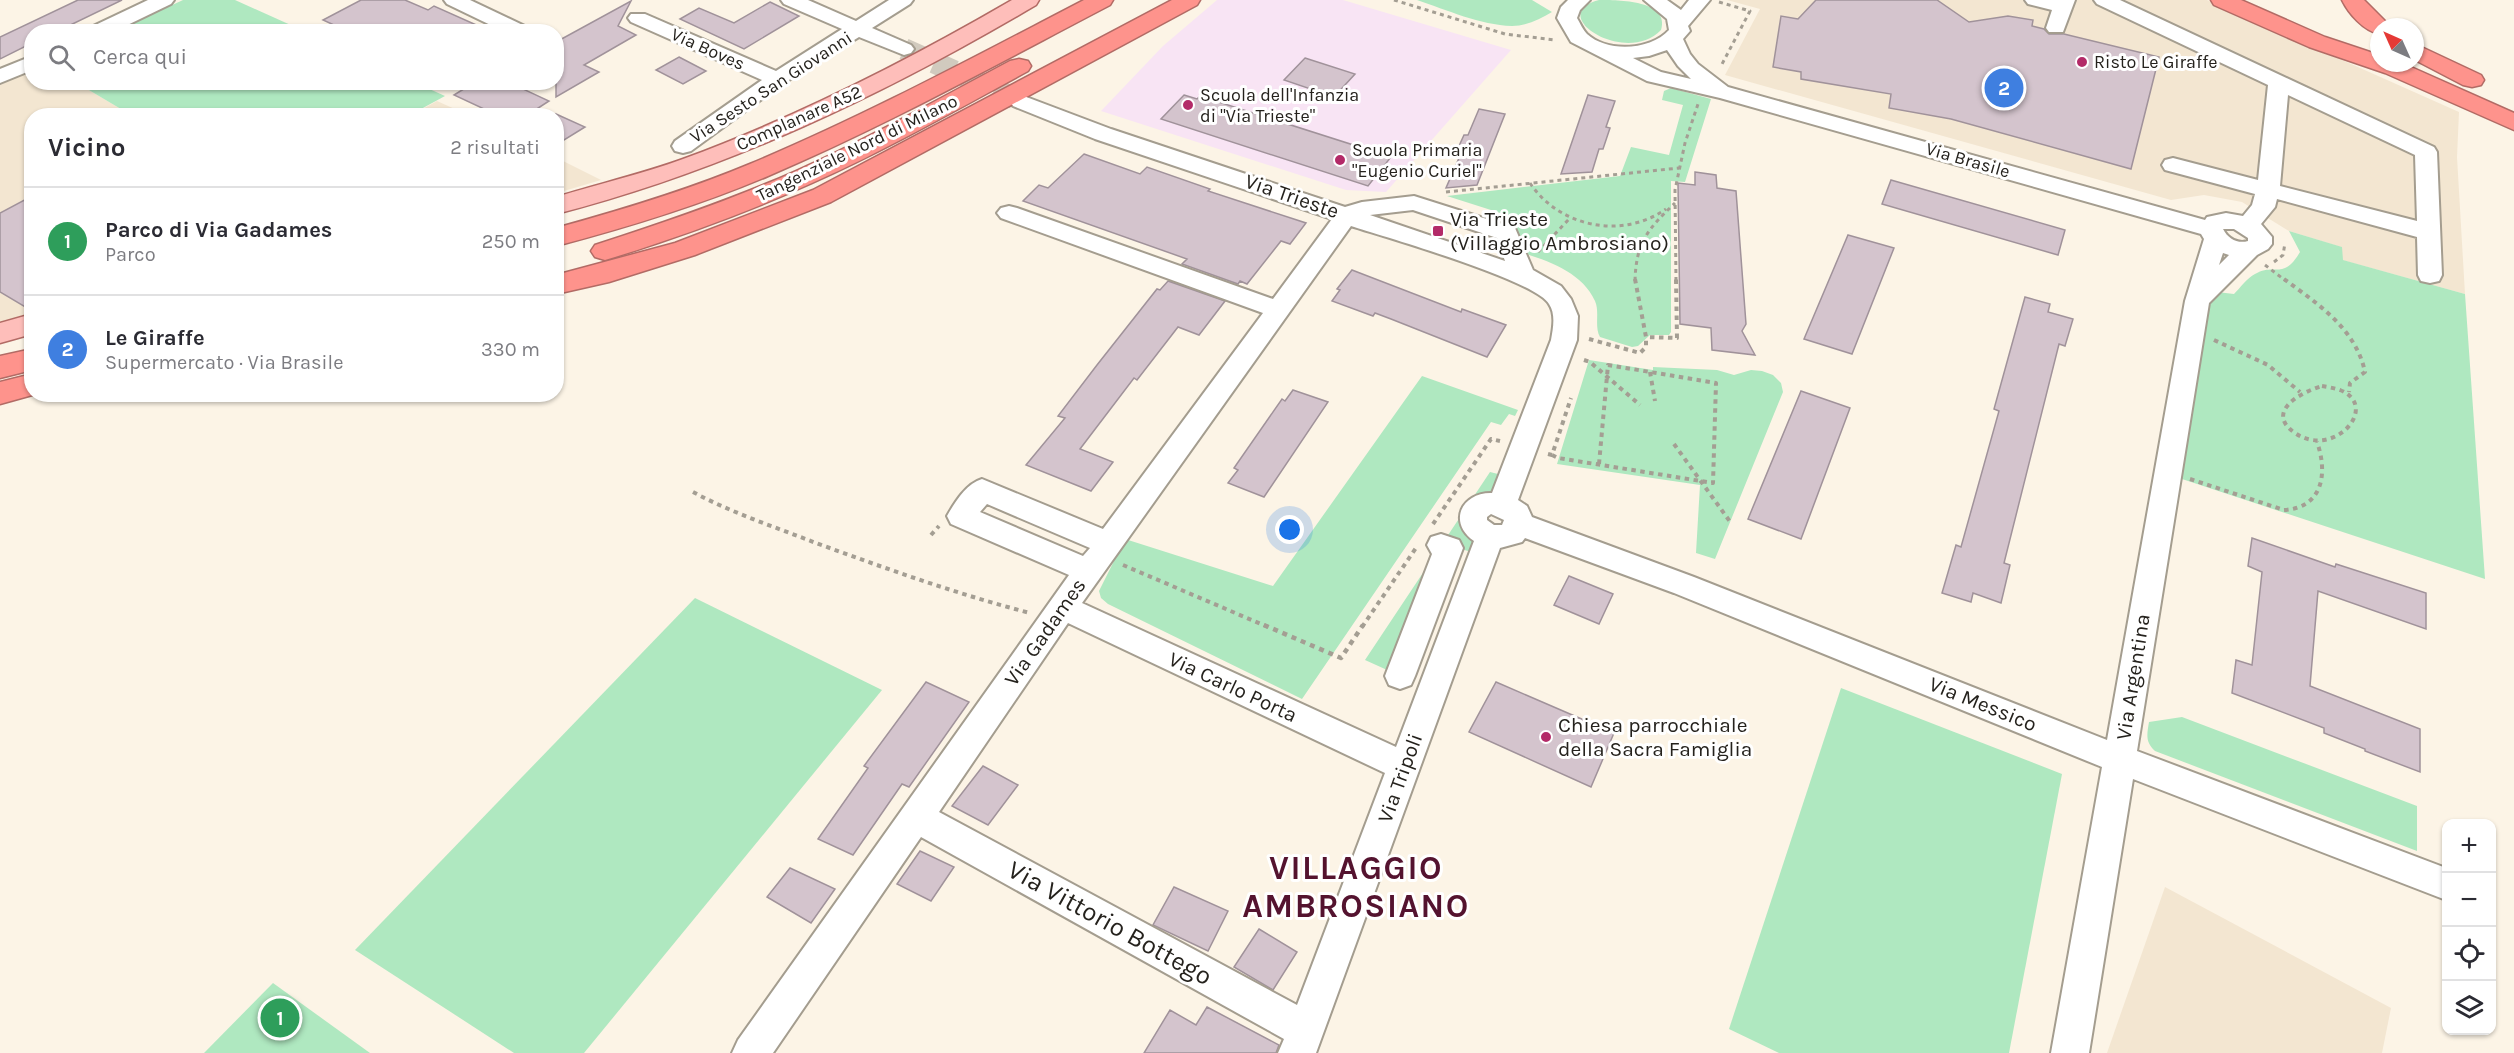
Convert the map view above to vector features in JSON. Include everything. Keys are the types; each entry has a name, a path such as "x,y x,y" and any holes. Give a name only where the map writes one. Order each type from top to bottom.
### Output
{"highway":[{"name":"Tangenziale Nord di Milano","path":"564,235 683,198 759,170 862,123 1102,0"},
{"name":"Tangenziale Nord di Milano","path":"564,262 693,223 774,190 884,138 1143,0"},
{"path":"564,283 676,252 822,196 1189,0"},
{"path":"2222,0 2299,35 2370,57"},
{"path":"2239,0 2370,55"},
{"path":"2353,0 2358,9 2370,19"},
{"path":"2287,4 2370,41"},
{"path":"2424,56 2514,103"},
{"path":"2409,72 2514,122"},
{"path":"2417,72 2514,103"},
{"path":"0,367 24,361"},
{"path":"0,393 24,387"}],"main road":[{"name":"Complanare A52","path":"564,204 691,165 798,121 970,34 1028,0"},
{"path":"0,333 24,326"}],"street":[{"path":"454,0 505,24"},
{"path":"791,0 904,50"},
{"name":"Via Sesto San Giovanni","path":"682,146 777,79 903,0"},
{"name":"Via Brasile","path":"1654,0 1669,9 1676,38 1686,64 1715,91"},
{"path":"1660,80 1676,38 1700,0"},
{"path":"2035,0 2064,3 2056,28"},
{"path":"2104,0 2426,152 2430,275"},
{"path":"113,24 160,1"},
{"path":"1566,5 1571,29 1590,43 1619,52 1638,52 1659,48 1676,38"},
{"name":"Via Boves","path":"638,18 777,79"},
{"name":"Via Brasile","path":"1590,43 1660,80 1715,91 2213,234 2227,246 2256,257"},
{"path":"0,77 24,66"},
{"path":"2247,226 2263,207 2268,190 2279,82"},
{"name":"Via Trieste","path":"1021,101 1103,134 1347,215 1523,266 1559,298 1565,309 1567,320 1563,340 1523,447"},
{"path":"2173,165 2428,232"},
{"path":"1347,215 1362,209 1414,203 1507,233 1523,266"},
{"path":"1009,213 1277,309"},
{"name":"Via Gadames","path":"751,1053 1058,613 1347,215"},
{"path":"2198,301 2256,257 2261,241 2257,233 2233,221 2215,222 2213,234"},
{"name":"Via Argentina","path":"2070,1053 2167,471 2200,285 2213,234"},
{"path":"1511,514 1523,447"},
{"path":"1089,571 961,516 982,490 1108,543"},
{"name":"Via Tripoli","path":"1301,1041 1490,537 1506,537 1517,530 1511,514"},
{"name":"Via Messico","path":"1511,514 2119,759 2442,882"},
{"path":"1400,676 1449,548 1431,538"},
{"name":"Via Carlo Porta","path":"1058,613 1404,766"},
{"name":"Via Vittorio Bottego","path":"915,816 1301,1041"}],"path":[{"path":"1394,0 1505,34 1590,43"},
{"path":"1646,337 1677,338 1675,203 1679,168 1699,98 1715,91"},
{"path":"1437,193 1679,168"},
{"path":"1530,183 1536,195 1549,208 1570,218 1595,225 1621,225 1647,221 1675,203"},
{"path":"1587,339 1640,353 1646,347 1646,337 1636,300 1635,270 1639,248 1651,227 1675,203"},
{"path":"1523,266 1570,218"},
{"path":"2256,257 2342,327 2356,344 2364,362 2365,372 2350,383 2348,388 2355,402 2353,424 2343,435 2332,440 2317,442 2290,431 2285,423 2285,410 2290,400 2300,392 2322,386 2335,387 2349,393"},
{"path":"1580,371 1588,332"},
{"path":"2214,340 2268,364 2300,392"},
{"path":"1584,360 1590,362 1640,405"},
{"path":"1332,654 1341,658 1431,538 1491,439 1558,458 1713,483 1716,383 1608,365 1599,464"},
{"path":"1650,372 1654,401"},
{"path":"1552,455 1573,392"},
{"path":"2167,471 2284,510 2296,511 2314,497 2321,481 2325,465 2317,442"},
{"path":"1674,444 1731,523"},
{"path":"693,492 723,509 890,570 988,602 1058,613"}],"shaded area":[{"path":"1217,0 1343,0 1511,50 1386,192 1346,190 1101,111 1163,46"},
{"path":"1727,0 2207,0 2459,112 2457,157 2465,294 2342,260 2341,247 2289,231 2242,202 2204,195 2171,200 1725,75 1760,9"},
{"path":"24,67 24,90 89,90 119,108 24,108 24,317 0,323 0,79"},
{"path":"437,101 452,108 424,108"},
{"path":"564,162 601,180 564,191"},
{"path":"2165,887 2391,1008 2382,1053 2107,1053"}],"green space":[{"path":"183,0 235,0 288,24 131,24"},
{"path":"1417,0 1532,0 1552,12 1523,25 1500,25"},
{"path":"1599,0 1618,0 1650,7 1658,13 1662,20 1661,30 1646,40 1628,43 1596,34 1585,25 1580,16 1584,7"},
{"path":"1671,88 1711,99 1685,182 1671,181 1671,332 1669,335 1650,335 1638,346 1632,347 1600,337 1597,329 1595,301 1578,279 1566,270 1538,258 1497,245 1516,218 1447,196 1620,176 1631,147 1669,155 1683,105 1662,100 1664,91"},
{"path":"89,90 432,90 445,96 423,108 119,108"},
{"path":"2289,231 2342,247 2343,260 2465,294 2485,579 2182,479 2210,304 2217,292 2234,294 2255,274 2289,266 2300,252"},
{"path":"1589,360 1653,370 1653,367 1717,370 1734,375 1751,370 1762,371 1773,375 1781,383 1783,392 1715,559 1696,553 1700,485 1557,464"},
{"path":"1422,376 1518,410 1515,416 1509,414 1501,425 1491,422 1302,699 1108,604 1101,598 1099,591 1125,539 1273,586"},
{"path":"1490,472 1502,475 1478,535 1475,553 1447,545 1396,674 1365,660"},
{"path":"695,598 882,690 584,1053 514,1053 355,950"},
{"path":"1841,688 2062,774 2009,1053 1779,1053 1729,1029"},
{"path":"2182,717 2417,806 2417,851 2155,751 2148,741 2149,722"},
{"path":"273,983 370,1053 204,1053"}],"building":[{"path":"78,0 122,0 72,24 27,24"},
{"path":"361,0 405,0 428,10 434,6 474,24 332,24 323,20"},
{"path":"1816,0 1937,0 1969,22 2008,16 2033,20 2032,26 2044,29 2049,34 2064,34 2159,57 2131,169 1951,119 1889,108 1891,94 1801,79 1801,72 1773,67 1781,16 1798,19"},
{"path":"631,1 618,26 636,35 584,65 599,72 556,97 556,90 564,90 564,38"},
{"path":"770,2 799,16 744,49 680,19 699,8 734,23"},
{"path":"24,26 24,47 0,59 0,37"},
{"path":"679,57 706,71 683,84 656,70"},
{"path":"1305,58 1355,74 1334,97 1284,80"},
{"path":"462,90 525,90 549,101 538,108 482,108 454,95"},
{"path":"1184,95 1197,99 1200,96 1391,157 1368,186 1161,119"},
{"path":"1588,95 1615,101 1606,127 1610,128 1603,149 1599,149 1592,172 1561,174"},
{"path":"1479,109 1505,114 1477,185 1446,188 1459,158 1454,157 1464,135 1468,135"},
{"path":"564,118 585,127 564,140"},
{"path":"1084,154 1140,174 1147,167 1210,189 1208,191 1306,223 1290,244 1281,241 1247,284 1240,281 1238,284 1182,264 1187,259 1023,201 1039,185 1048,188"},
{"path":"1695,172 1716,175 1717,188 1736,191 1746,324 1742,331 1755,355 1712,350 1711,328 1680,324 1678,183 1695,185"},
{"path":"1891,180 2065,230 2058,255 1882,204"},
{"path":"24,200 24,306 0,292 0,213"},
{"path":"1848,235 1894,248 1852,354 1804,339"},
{"path":"1352,270 1461,312 1462,309 1506,325 1487,357 1375,313 1373,316 1332,301 1340,290 1337,289"},
{"path":"1168,281 1225,301 1199,335 1178,327 1137,380 1134,378 1080,449 1113,462 1091,491 1026,465 1065,418 1058,416 1097,365 1157,289 1160,290"},
{"path":"2025,297 2050,304 2048,312 2073,319 2065,346 2059,344 2004,563 2010,565 2001,603 1973,593 1971,602 1942,593 1956,545 1961,547 1999,411 1994,409"},
{"path":"1293,390 1328,402 1264,497 1228,483 1238,470 1234,468 1282,399 1285,401"},
{"path":"1801,391 1850,408 1801,539 1748,519"},
{"path":"2252,538 2335,567 2336,564 2426,593 2426,629 2318,591 2310,686 2420,729 2420,772 2324,733 2324,728 2232,693 2236,660 2252,665 2262,572 2248,566"},
{"path":"1569,576 1613,594 1599,624 1554,605"},
{"path":"926,682 969,702 909,787 902,784 853,855 818,839 868,768 864,766"},
{"name":"Chiesa parrocchiale della Sacra Famiglia","path":"1496,682 1614,733 1591,787 1469,732"},
{"path":"983,766 1018,785 988,825 952,806"},
{"path":"920,851 954,867 931,901 897,884"},
{"path":"790,868 835,889 811,923 767,897"},
{"path":"1174,887 1228,911 1208,951 1153,925"},
{"path":"1259,929 1297,952 1273,990 1234,967"},
{"path":"1207,1007 1279,1045 1276,1053 1144,1053 1170,1010 1196,1025"}],"tunnel":[{"path":"904,49 1021,101"}],"place":[{"name":"Risto Le Giraffe","path":"2082,62"},
{"name":"Le Giraffe","path":"2004,88"},
{"name":"Scuola dell'Infanzia di \"Via Trieste\"","path":"1188,105"},
{"name":"Scuola Primaria \"Eugenio Curiel\"","path":"1340,160"},
{"name":"Via Trieste (Villaggio Ambrosiano)","path":"1438,231"},
{"name":"Chiesa parrocchiale della Sacra Famiglia","path":"1546,737"},
{"name":"Parco di Via Gadames","path":"280,1018"}],"district":[{"name":"VILLAGGIO AMBROSIANO","path":"1356,887"}]}
